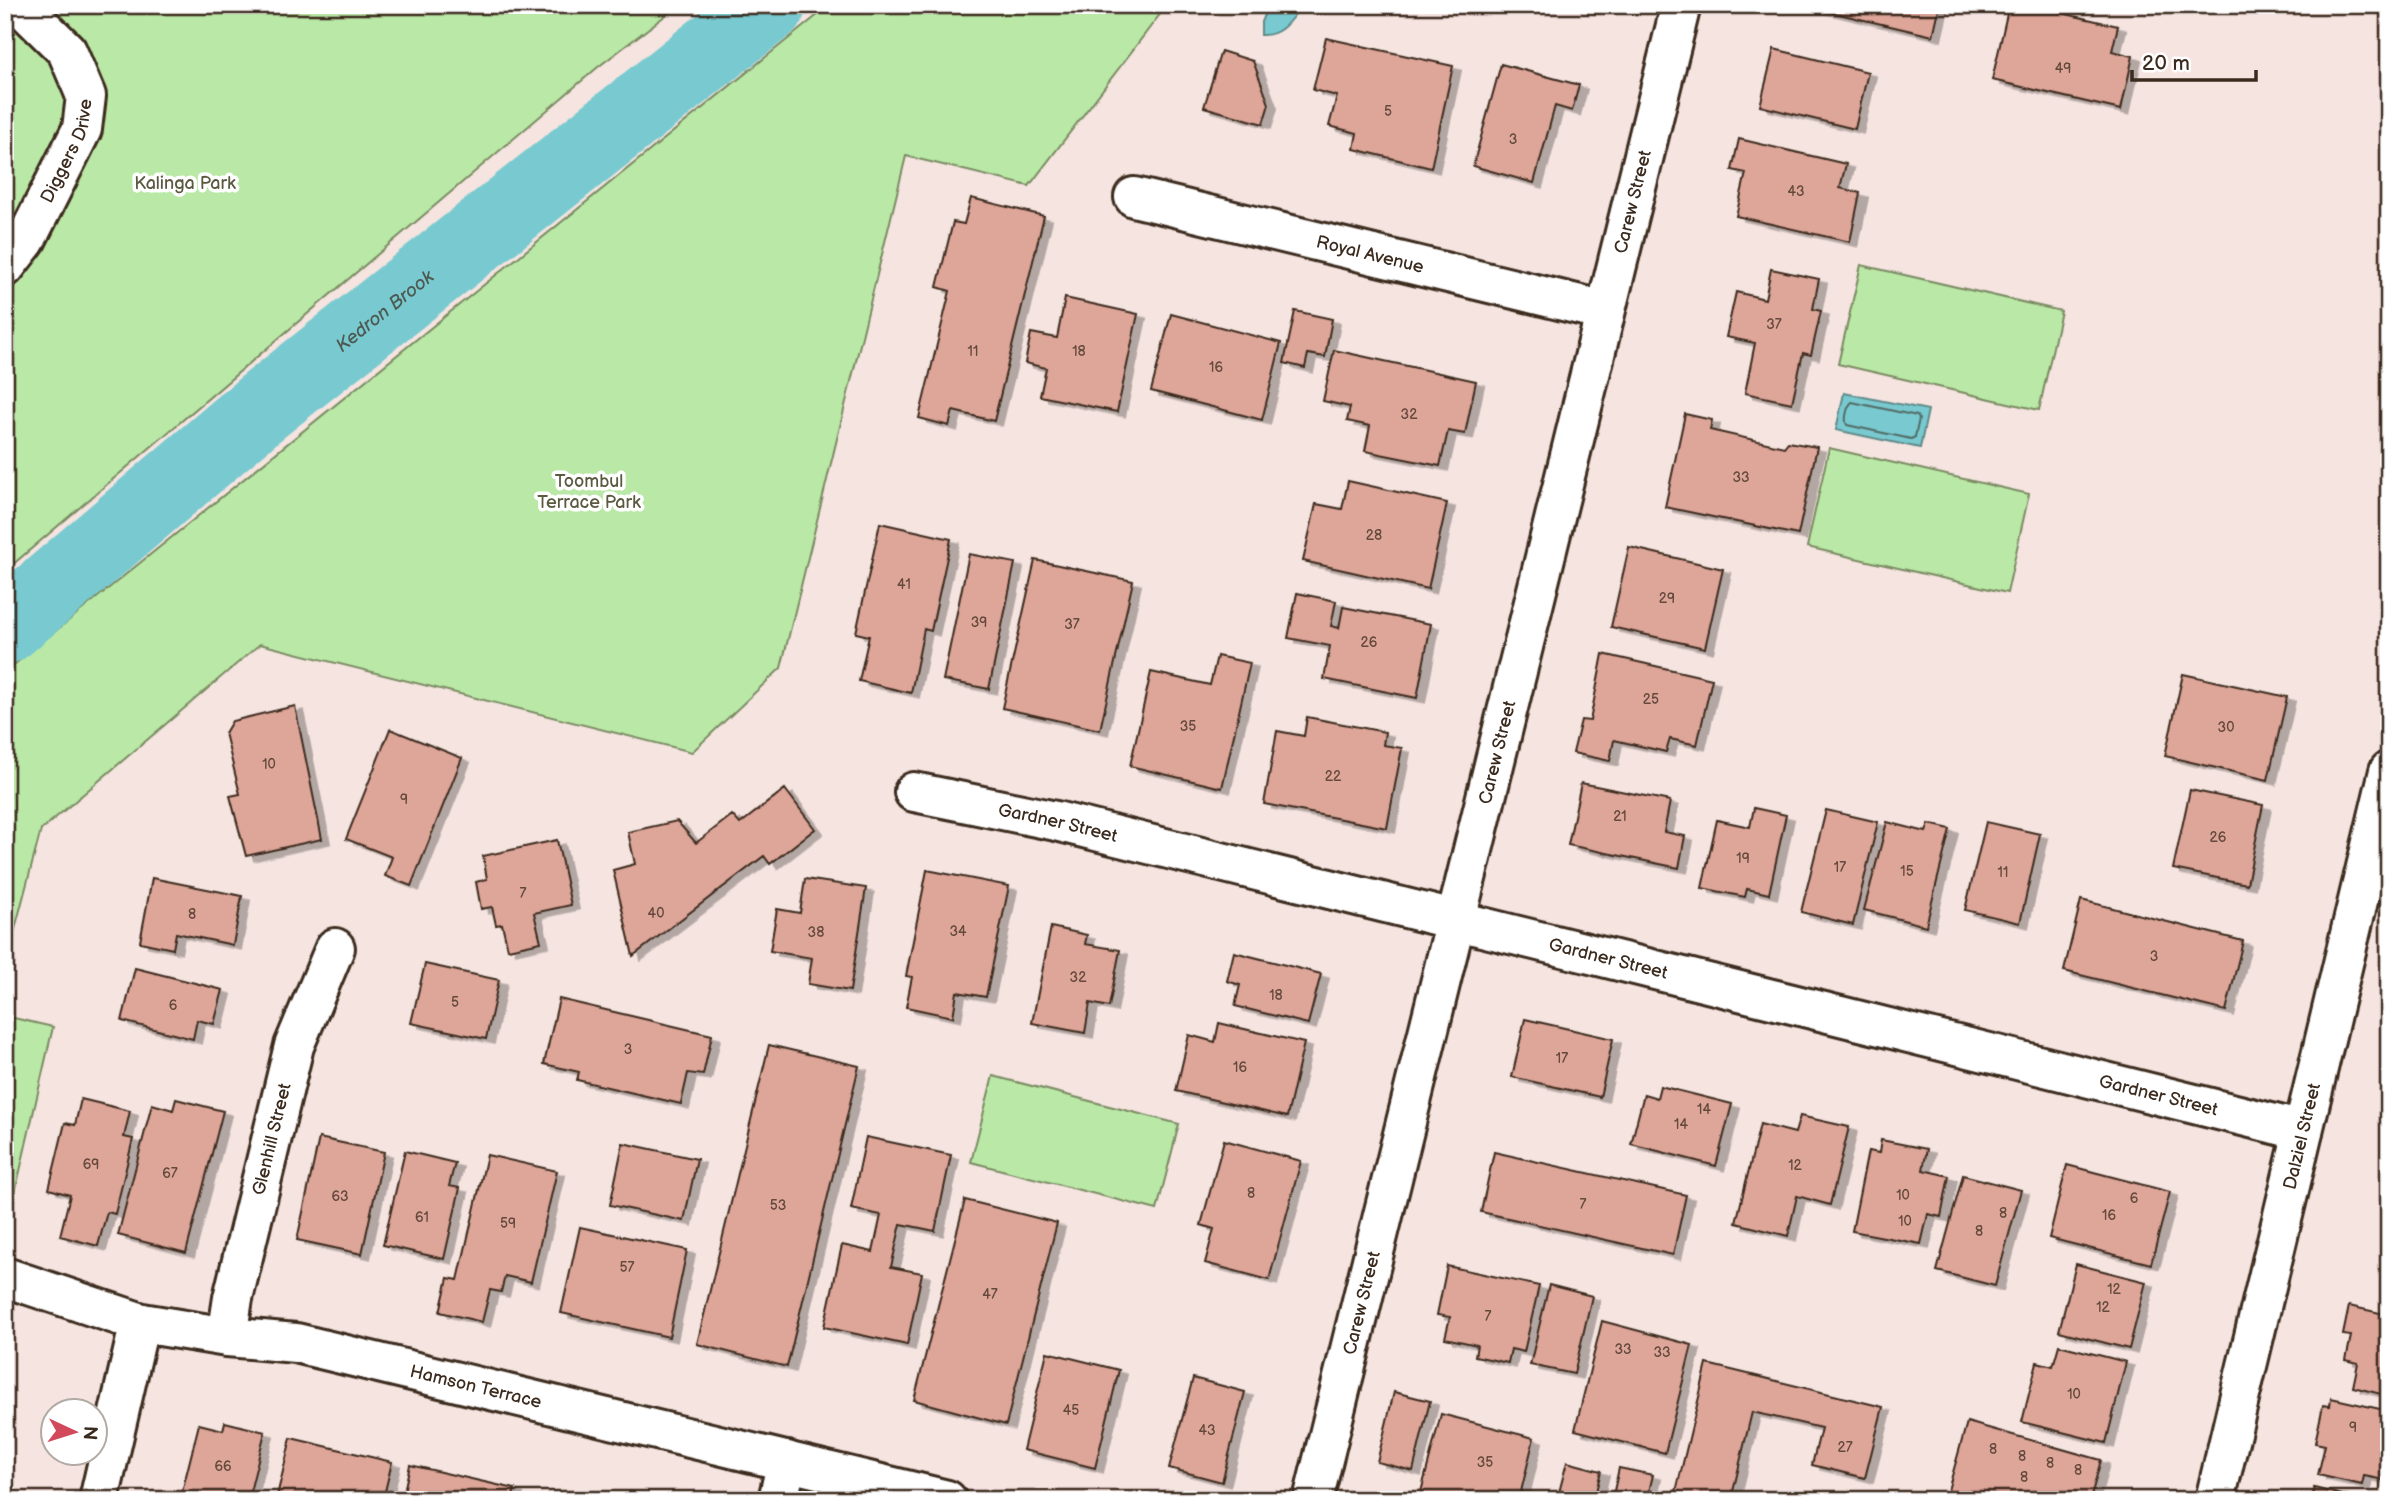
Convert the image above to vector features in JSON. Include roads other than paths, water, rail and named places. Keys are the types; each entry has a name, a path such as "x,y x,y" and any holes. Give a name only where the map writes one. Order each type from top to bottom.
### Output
{"street":[{"name":"Diggers Drive","path":"5,267 26,240 82,129 86,96 68,51 20,5"},
{"name":"Carew Street","path":"1313,1500 1681,5"},
{"name":"Royal Avenue","path":"1134,197 1605,312"},
{"name":"Dalziel Street","path":"2215,1500 2389,771"},
{"name":"Gardner Street","path":"914,792 1056,821 2303,1131"},
{"name":"Glenhill Street","path":"227,1337 233,1298 294,1046 335,948"},
{"name":"Hamson Terrace","path":"5,1277 142,1323 227,1337 296,1343 947,1500"},
{"path":"99,1500 142,1323"},
{"path":"778,1500 788,1461"}],"water":[{"path":"1268,5 1302,5 1280,30 1261,35 1261,22"},
{"path":"1844,393 1928,410 1920,448 1836,430"}],"waterway":[{"name":"Kedron Brook","path":"5,627 260,409 769,5"}],"park label":[{"name":"Kalinga Park","path":"185,183"},
{"name":"Toombul Terrace Park","path":"589,491"}]}
